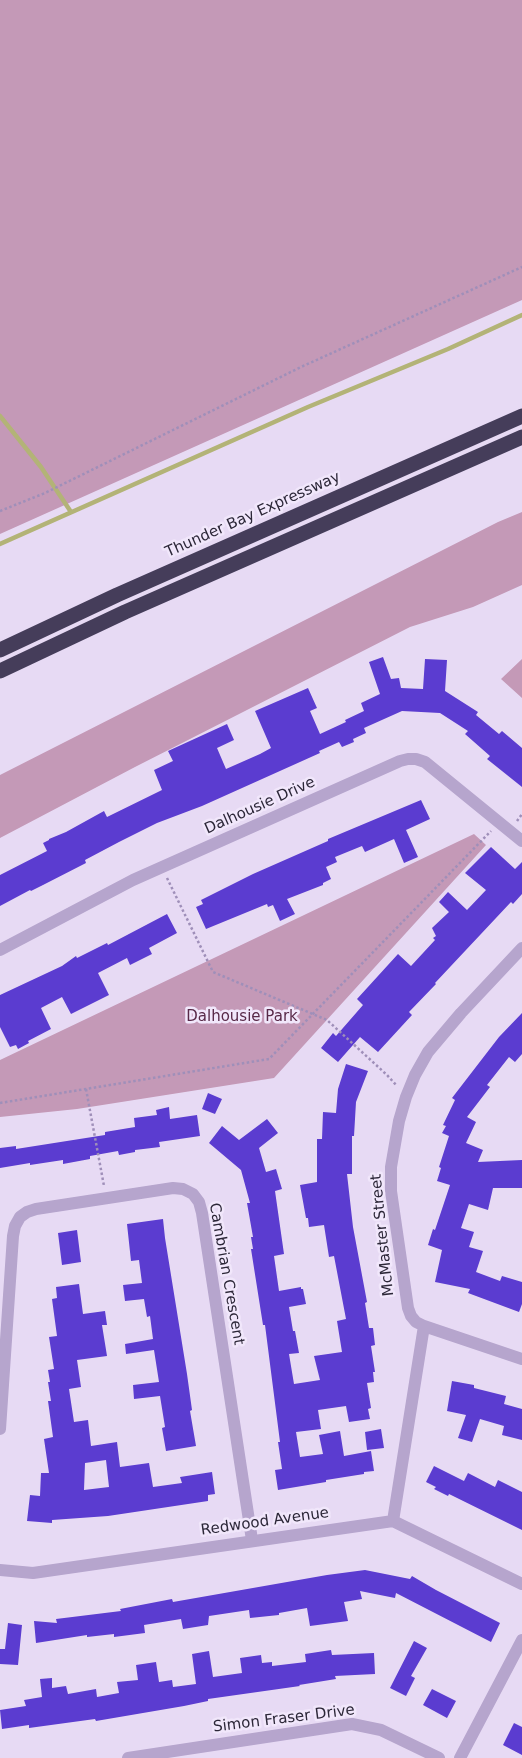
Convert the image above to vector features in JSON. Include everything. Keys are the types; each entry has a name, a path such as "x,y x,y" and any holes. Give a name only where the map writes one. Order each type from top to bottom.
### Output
{"highway":[{"name":"Thunder Bay Expressway","path":"0,650 117,595 522,416"},
{"path":"0,671 125,612 522,437"}],"street":[{"name":"Dalhousie Drive","path":"0,950 133,880 408,759 425,762 522,841"},
{"name":"McMaster Street","path":"424,1326 416,1322 408,1308 391,1191 391,1167 399,1121 406,1097 428,1052 443,1032 522,948"},
{"name":"Cambrian Crescent","path":"0,1429 13,1236 15,1226 20,1217 36,1209 173,1188 193,1194 199,1202 252,1540"},
{"path":"522,1359 424,1326 393,1521 522,1584"},
{"name":"Redwood Avenue","path":"0,1570 33,1572 393,1521"},
{"path":"460,1758 522,1640"},
{"name":"Simon Fraser Drive","path":"128,1758 352,1724 381,1730 438,1758"}],"path":[{"path":"0,511 44,493 302,367 522,266"},
{"path":"0,1103 269,1059 499,822"},
{"path":"162,867 213,972 327,1020 387,1075 406,1097"},
{"path":"86,1089 106,1198"}],"green space":[{"path":"0,0 522,0 522,300 0,534"},
{"path":"522,512 522,585 473,607 410,627 0,838 0,775 498,522"},
{"path":"522,659 522,698 501,679"},
{"name":"Dalhousie Park","path":"474,834 486,845 274,1078 77,1109 0,1117 0,1060"}],"building":[{"path":"383,657 391,679 399,678 401,688 423,689 425,659 447,660 445,691 478,712 476,715 499,734 502,731 522,748 522,787 487,759 490,756 465,734 468,731 440,713 402,711 364,728 366,733 353,739 354,742 342,747 339,742 319,751 320,753 202,806 157,823 85,860 86,863 0,906 0,875 47,851 43,843 104,811 107,817 162,790 154,770 173,761 168,751 227,724 234,740 217,748 226,769 260,754 271,748 255,711 308,688 317,708 310,711 320,734 364,711 361,703 380,694 369,662"},
{"path":"421,800 430,819 406,830 418,857 404,863 394,839 365,852 362,846 335,857 337,862 326,867 331,879 323,883 323,885 287,899 295,914 280,921 273,905 268,907 267,904 206,929 196,907 203,904 201,900 253,874 328,841 328,839"},
{"path":"491,847 515,869 522,862 522,894 513,904 511,902 435,983 409,1012 412,1015 378,1052 360,1037 338,1062 321,1048 333,1033 336,1036 363,1005 357,999 398,954 411,966 435,940 433,938 436,936 432,928 449,912 439,902 448,892 467,910 486,890 465,873"},
{"path":"167,914 177,933 149,948 152,954 130,965 127,958 98,973 109,995 71,1014 62,997 41,1008 51,1029 28,1041 29,1043 18,1049 16,1045 10,1047 0,1027 0,995 62,966 76,956 77,958 107,943 108,945"},
{"path":"522,1013 522,1054 515,1062 509,1057 487,1085 490,1087 467,1117 476,1122 466,1143 483,1150 478,1162 522,1160 522,1188 493,1188 488,1210 469,1204 461,1228 474,1232 469,1247 483,1251 476,1272 500,1281 502,1276 522,1282 522,1304 519,1312 468,1293 470,1289 435,1282 442,1250 428,1245 450,1185 437,1181 441,1168 439,1167 449,1136 442,1133 446,1126 443,1125 455,1100 452,1098 499,1037"},
{"path":"346,1064 368,1071 356,1102 354,1136 352,1136 352,1174 347,1174 353,1227 367,1302 365,1303 369,1328 373,1328 375,1345 371,1346 375,1372 373,1372 374,1382 367,1383 371,1408 368,1409 370,1419 349,1422 346,1406 318,1410 321,1429 296,1432 300,1457 323,1454 319,1435 340,1431 344,1456 371,1451 374,1471 278,1490 275,1470 282,1469 278,1442 280,1442 265,1325 263,1325 251,1249 253,1249 251,1237 253,1237 247,1203 250,1203 241,1170 209,1143 222,1126 239,1140 267,1119 278,1133 259,1148 266,1172 276,1169 282,1189 275,1191 284,1254 274,1256 279,1291 301,1287 306,1304 289,1307 299,1353 289,1354 294,1384 320,1380 314,1356 342,1352 337,1321 346,1319 334,1256 329,1257 324,1225 309,1227 300,1185 317,1182 317,1139 322,1139 323,1112 336,1113 338,1089"},
{"path":"208,1093 222,1099 215,1114 202,1109"},
{"path":"169,1107 170,1119 197,1115 200,1136 159,1142 160,1147 135,1150 135,1152 119,1155 118,1151 90,1156 90,1159 63,1164 63,1160 0,1168 0,1148 16,1146 16,1149 105,1135 105,1132 135,1127 134,1118 157,1115 156,1110"},
{"path":"163,1219 196,1446 166,1451 162,1428 165,1427 160,1396 134,1399 133,1385 159,1382 154,1350 126,1354 125,1344 153,1339 150,1316 147,1317 144,1299 125,1301 123,1285 142,1283 139,1260 131,1261 127,1224"},
{"path":"77,1230 81,1262 62,1265 58,1233"},
{"path":"79,1284 83,1314 105,1311 107,1325 102,1325 107,1356 77,1360 81,1387 69,1389 74,1422 88,1420 91,1446 117,1442 120,1467 149,1463 153,1487 182,1483 180,1477 212,1472 215,1494 208,1495 208,1501 108,1516 52,1520 52,1523 27,1521 30,1495 40,1496 41,1473 49,1473 44,1439 53,1437 48,1401 51,1401 48,1370 54,1369 49,1337 57,1336 52,1299 57,1298 56,1287","holes":["106,1460 109,1487 84,1490 85,1463"]},
{"path":"452,1381 474,1385 474,1388 506,1396 504,1404 522,1409 522,1440 502,1435 504,1426 480,1419 472,1442 458,1438 466,1415 447,1411"},
{"path":"381,1429 384,1448 367,1450 365,1432"},
{"path":"434,1466 464,1481 468,1473 495,1487 498,1480 522,1492 522,1530 449,1494 448,1496 434,1489 436,1487 426,1482"},
{"path":"365,1570 410,1579 412,1576 500,1623 491,1642 396,1593 395,1598 360,1591 362,1599 344,1602 348,1621 310,1626 307,1608 279,1613 279,1615 250,1618 249,1610 209,1616 208,1625 183,1629 181,1619 144,1625 145,1633 114,1637 114,1634 87,1637 87,1635 36,1643 34,1621 57,1623 56,1619 121,1611 120,1609 172,1599 173,1602"},
{"path":"8,1623 22,1625 18,1665 0,1664 0,1649 5,1649"},
{"path":"414,1641 427,1648 411,1676 415,1678 406,1696 390,1688"},
{"path":"331,1650 332,1655 374,1653 375,1674 335,1676 336,1679 300,1686 208,1699 208,1701 184,1706 96,1721 95,1719 29,1728 29,1725 2,1729 0,1710 26,1706 24,1700 42,1697 40,1679 52,1678 52,1688 66,1686 68,1694 96,1689 97,1697 119,1693 117,1682 138,1680 136,1665 156,1662 159,1682 172,1680 173,1687 196,1684 192,1654 209,1651 213,1677 242,1673 240,1658 261,1655 262,1663 272,1662 272,1666 306,1662 305,1654"},
{"path":"432,1689 456,1701 447,1718 423,1705"},
{"path":"514,1723 522,1727 522,1755 503,1745"}],"waterway":[{"path":"0,544 308,407 448,349 522,315"},
{"path":"0,416 41,467 71,512"}]}
